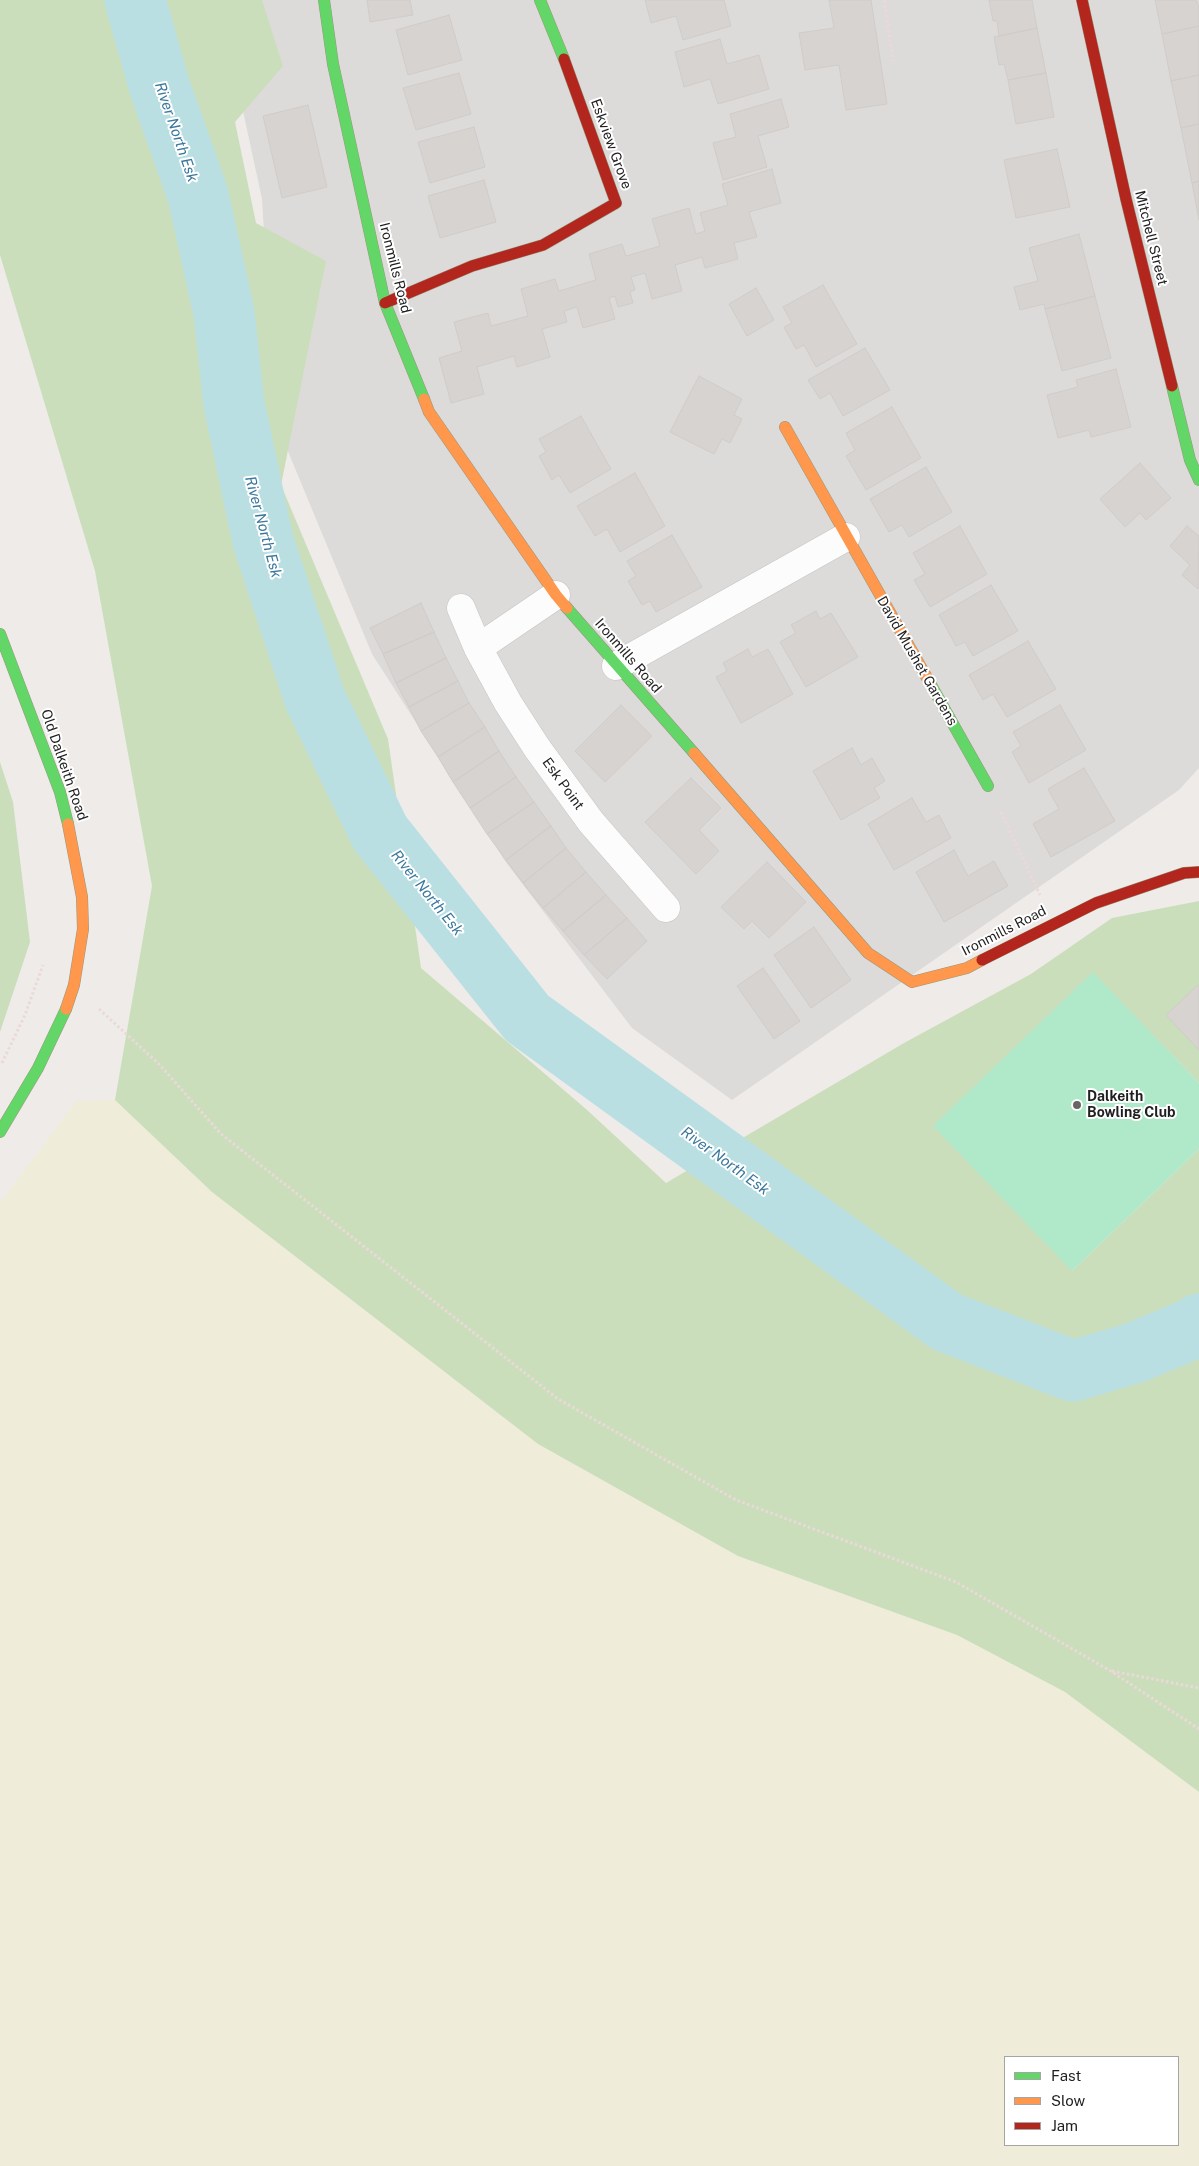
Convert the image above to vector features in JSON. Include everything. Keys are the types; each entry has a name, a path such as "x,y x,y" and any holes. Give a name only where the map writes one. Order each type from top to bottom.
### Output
{"street":[{"name":"Ironmills Road","path":"324,0 333,64 385,303 429,412 556,595 868,953 912,982 967,968 1096,903 1184,872 1199,872"},
{"name":"Eskview Grove","path":"385,303 472,266 543,244 616,203 571,76 540,0"},
{"name":"Mitchell Street","path":"1082,0 1126,199 1190,460 1199,480"},
{"name":"David Mushet Gardens","path":"785,427 988,786"},
{"path":"616,666 846,537"},
{"path":"478,648 556,595"},
{"name":"Esk Point","path":"461,608 478,648 508,703 537,748 591,822 666,908"},
{"name":"Old Dalkeith Road","path":"0,634 60,792 74,847 82,897 83,929 74,985 61,1021 38,1068 0,1132"}],"path":[{"path":"884,0 893,61"},
{"path":"988,786 1053,923"},
{"path":"0,1066 25,1015 44,960"},
{"path":"74,985 158,1064 221,1134 558,1399 736,1500 956,1582 1109,1670 1199,1729"},
{"path":"1109,1670 1199,1688"}],"shaded area":[{"path":"219,0 1199,0 1199,768 1179,790 732,1100 632,1028 505,861 372,654 275,420 262,199"},
{"path":"115,1100 212,1192 538,1444 738,1556 957,1635 1065,1692 1199,1792 1199,2166 0,2166 0,1203 76,1101"}],"green space":[{"path":"0,0 262,0 283,66 235,122 256,223 326,261 281,485 388,739 421,968 586,1109 666,1183 904,1043 1031,974 1112,918 1199,901 1199,1083 1093,973 1072,1271 1199,1149 1199,1792 1065,1692 957,1635 738,1556 538,1444 212,1192 115,1100 152,886 95,571 0,255"},
{"path":"0,762 13,802 30,942 0,1032"},
{"name":"Dalkeith Bowling Club","path":"1093,972 1199,1083 1199,1149 1072,1271 933,1126"}],"building":[{"path":"367,0 410,0 413,15 370,22"},
{"path":"645,0 724,0 731,26 683,40 676,16 651,23"},
{"path":"829,0 871,0 887,104 846,110 839,65 805,70 799,33 834,28"},
{"path":"989,0 1032,0 1037,28 999,36 997,21 993,21"},
{"path":"1155,0 1196,0 1199,7 1199,26 1162,34"},
{"path":"449,15 462,60 408,75 396,30"},
{"path":"1199,26 1199,75 1171,81 1162,34"},
{"path":"1037,28 1046,73 1008,80 1004,64 999,65 994,37"},
{"path":"720,39 727,64 759,55 769,89 718,104 710,79 684,87 675,52"},
{"path":"459,73 471,114 416,130 403,88"},
{"path":"1046,73 1054,117 1016,124 1008,80"},
{"path":"1199,75 1199,124 1181,128 1171,81"},
{"path":"781,99 789,127 758,136 767,167 723,180 713,143 736,137 730,114"},
{"path":"308,105 327,187 282,198 263,116"},
{"path":"1199,124 1199,181 1192,183 1181,128"},
{"path":"474,127 485,167 430,183 418,142"},
{"path":"1057,149 1070,207 1016,218 1004,160"},
{"path":"772,169 781,203 749,212 757,237 734,243 738,259 705,268 702,257 675,265 682,291 652,299 645,273 631,277 635,290 630,292 633,303 618,307 615,296 609,298 615,319 583,328 577,307 564,311 567,322 542,329 550,357 517,367 514,356 477,367 484,394 451,403 439,358 462,351 454,322 488,313 491,326 528,316 521,289 555,279 559,291 596,280 589,254 622,244 626,256 660,246 652,219 689,208 696,234 705,231 700,213 728,205 722,184"},
{"path":"484,180 496,222 440,238 428,196"},
{"path":"1199,181 1199,220 1192,183"},
{"path":"1079,234 1095,296 1045,309 1044,304 1020,310 1014,287 1038,281 1029,248"},
{"path":"823,285 857,344 816,367 804,345 796,349 784,327 792,323 783,307"},
{"path":"756,288 774,320 747,336 729,304"},
{"path":"1095,296 1111,358 1062,371 1045,309"},
{"path":"865,348 890,390 843,416 830,393 820,399 808,380"},
{"path":"1116,369 1131,427 1091,437 1089,430 1058,438 1047,395 1078,387 1076,380"},
{"path":"699,376 742,399 734,415 742,419 730,443 722,439 714,454 670,432"},
{"path":"892,407 921,458 866,490 846,456 855,450 846,433"},
{"path":"581,416 611,469 570,493 559,475 552,480 539,456 546,452 539,439"},
{"path":"1140,463 1171,498 1146,520 1140,513 1125,527 1100,499"},
{"path":"926,467 952,512 909,537 902,525 889,532 870,499"},
{"path":"635,473 665,526 620,552 607,529 595,536 577,506"},
{"path":"960,526 987,574 930,607 914,580 925,574 913,553"},
{"path":"1187,526 1199,536 1198,589 1182,575 1190,565 1170,546"},
{"path":"672,535 702,587 656,612 650,601 642,605 628,581 636,576 627,561"},
{"path":"991,585 1018,631 973,656 965,642 956,646 939,615"},
{"path":"421,603 434,632 383,654 370,628"},
{"path":"816,611 820,619 831,613 858,657 806,687 780,642 796,633 791,625"},
{"path":"434,632 446,658 396,683 383,654"},
{"path":"1028,641 1056,689 1007,717 993,694 983,700 969,675"},
{"path":"748,649 752,657 768,649 793,694 741,723 716,677 727,671 723,663"},
{"path":"446,658 458,681 409,707 396,683"},
{"path":"458,681 469,703 421,731 409,707"},
{"path":"469,703 485,727 438,757 421,731"},
{"path":"621,705 652,736 605,782 575,751"},
{"path":"1060,705 1086,750 1029,783 1012,752 1021,746 1013,732"},
{"path":"485,727 499,751 453,782 438,757"},
{"path":"852,748 861,765 872,758 885,781 874,788 880,798 841,820 813,771"},
{"path":"499,751 516,777 470,808 453,782"},
{"path":"1084,768 1115,821 1051,857 1033,824 1059,809 1048,789"},
{"path":"516,777 534,802 487,834 470,808"},
{"path":"691,778 721,808 699,830 719,851 696,874 645,822"},
{"path":"912,798 926,822 939,815 951,838 894,870 868,824"},
{"path":"534,802 551,826 506,860 487,834"},
{"path":"551,826 566,848 523,883 506,860"},
{"path":"566,848 586,872 543,908 523,883"},
{"path":"954,850 968,876 994,861 1008,886 944,922 916,872"},
{"path":"767,862 806,902 769,938 752,921 744,929 721,907"},
{"path":"586,872 606,895 563,931 543,908"},
{"path":"606,895 627,918 584,955 563,931"},
{"path":"627,918 647,941 607,979 584,955"},
{"path":"814,927 851,980 811,1008 774,955"},
{"path":"763,968 800,1021 774,1039 737,986"},
{"path":"1199,986 1199,1050 1166,1015"}],"waterway":[{"name":"River North Esk","path":"135,0 159,85 198,195 224,313 234,404 263,541 315,699 380,833 527,1018 947,1322 1073,1371 1134,1353 1194,1328 1199,1324"}],"traffic: fast":[{"path":"324,0 333,64 385,303 424,399"},
{"path":"540,0 564,59"},
{"path":"1172,386 1190,460 1199,480"},
{"path":"567,608 694,753"},
{"path":"0,634 60,792 68,824"},
{"path":"931,685 988,786"},
{"path":"0,1132 38,1068 66,1009"}],"traffic: slow":[{"path":"424,399 429,412 556,595 567,608"},
{"path":"785,427 931,685"},
{"path":"694,753 868,953 912,982 967,968 982,960"},
{"path":"66,1009 74,985 83,929 82,897 68,824"}],"traffic: jam":[{"path":"1082,0 1126,199 1172,386"},
{"path":"385,303 472,266 543,245 616,203 564,59"},
{"path":"982,960 1096,903 1184,873 1199,872"}],"place":[{"name":"Dalkeith Bowling Club","path":"1077,1105"}]}
